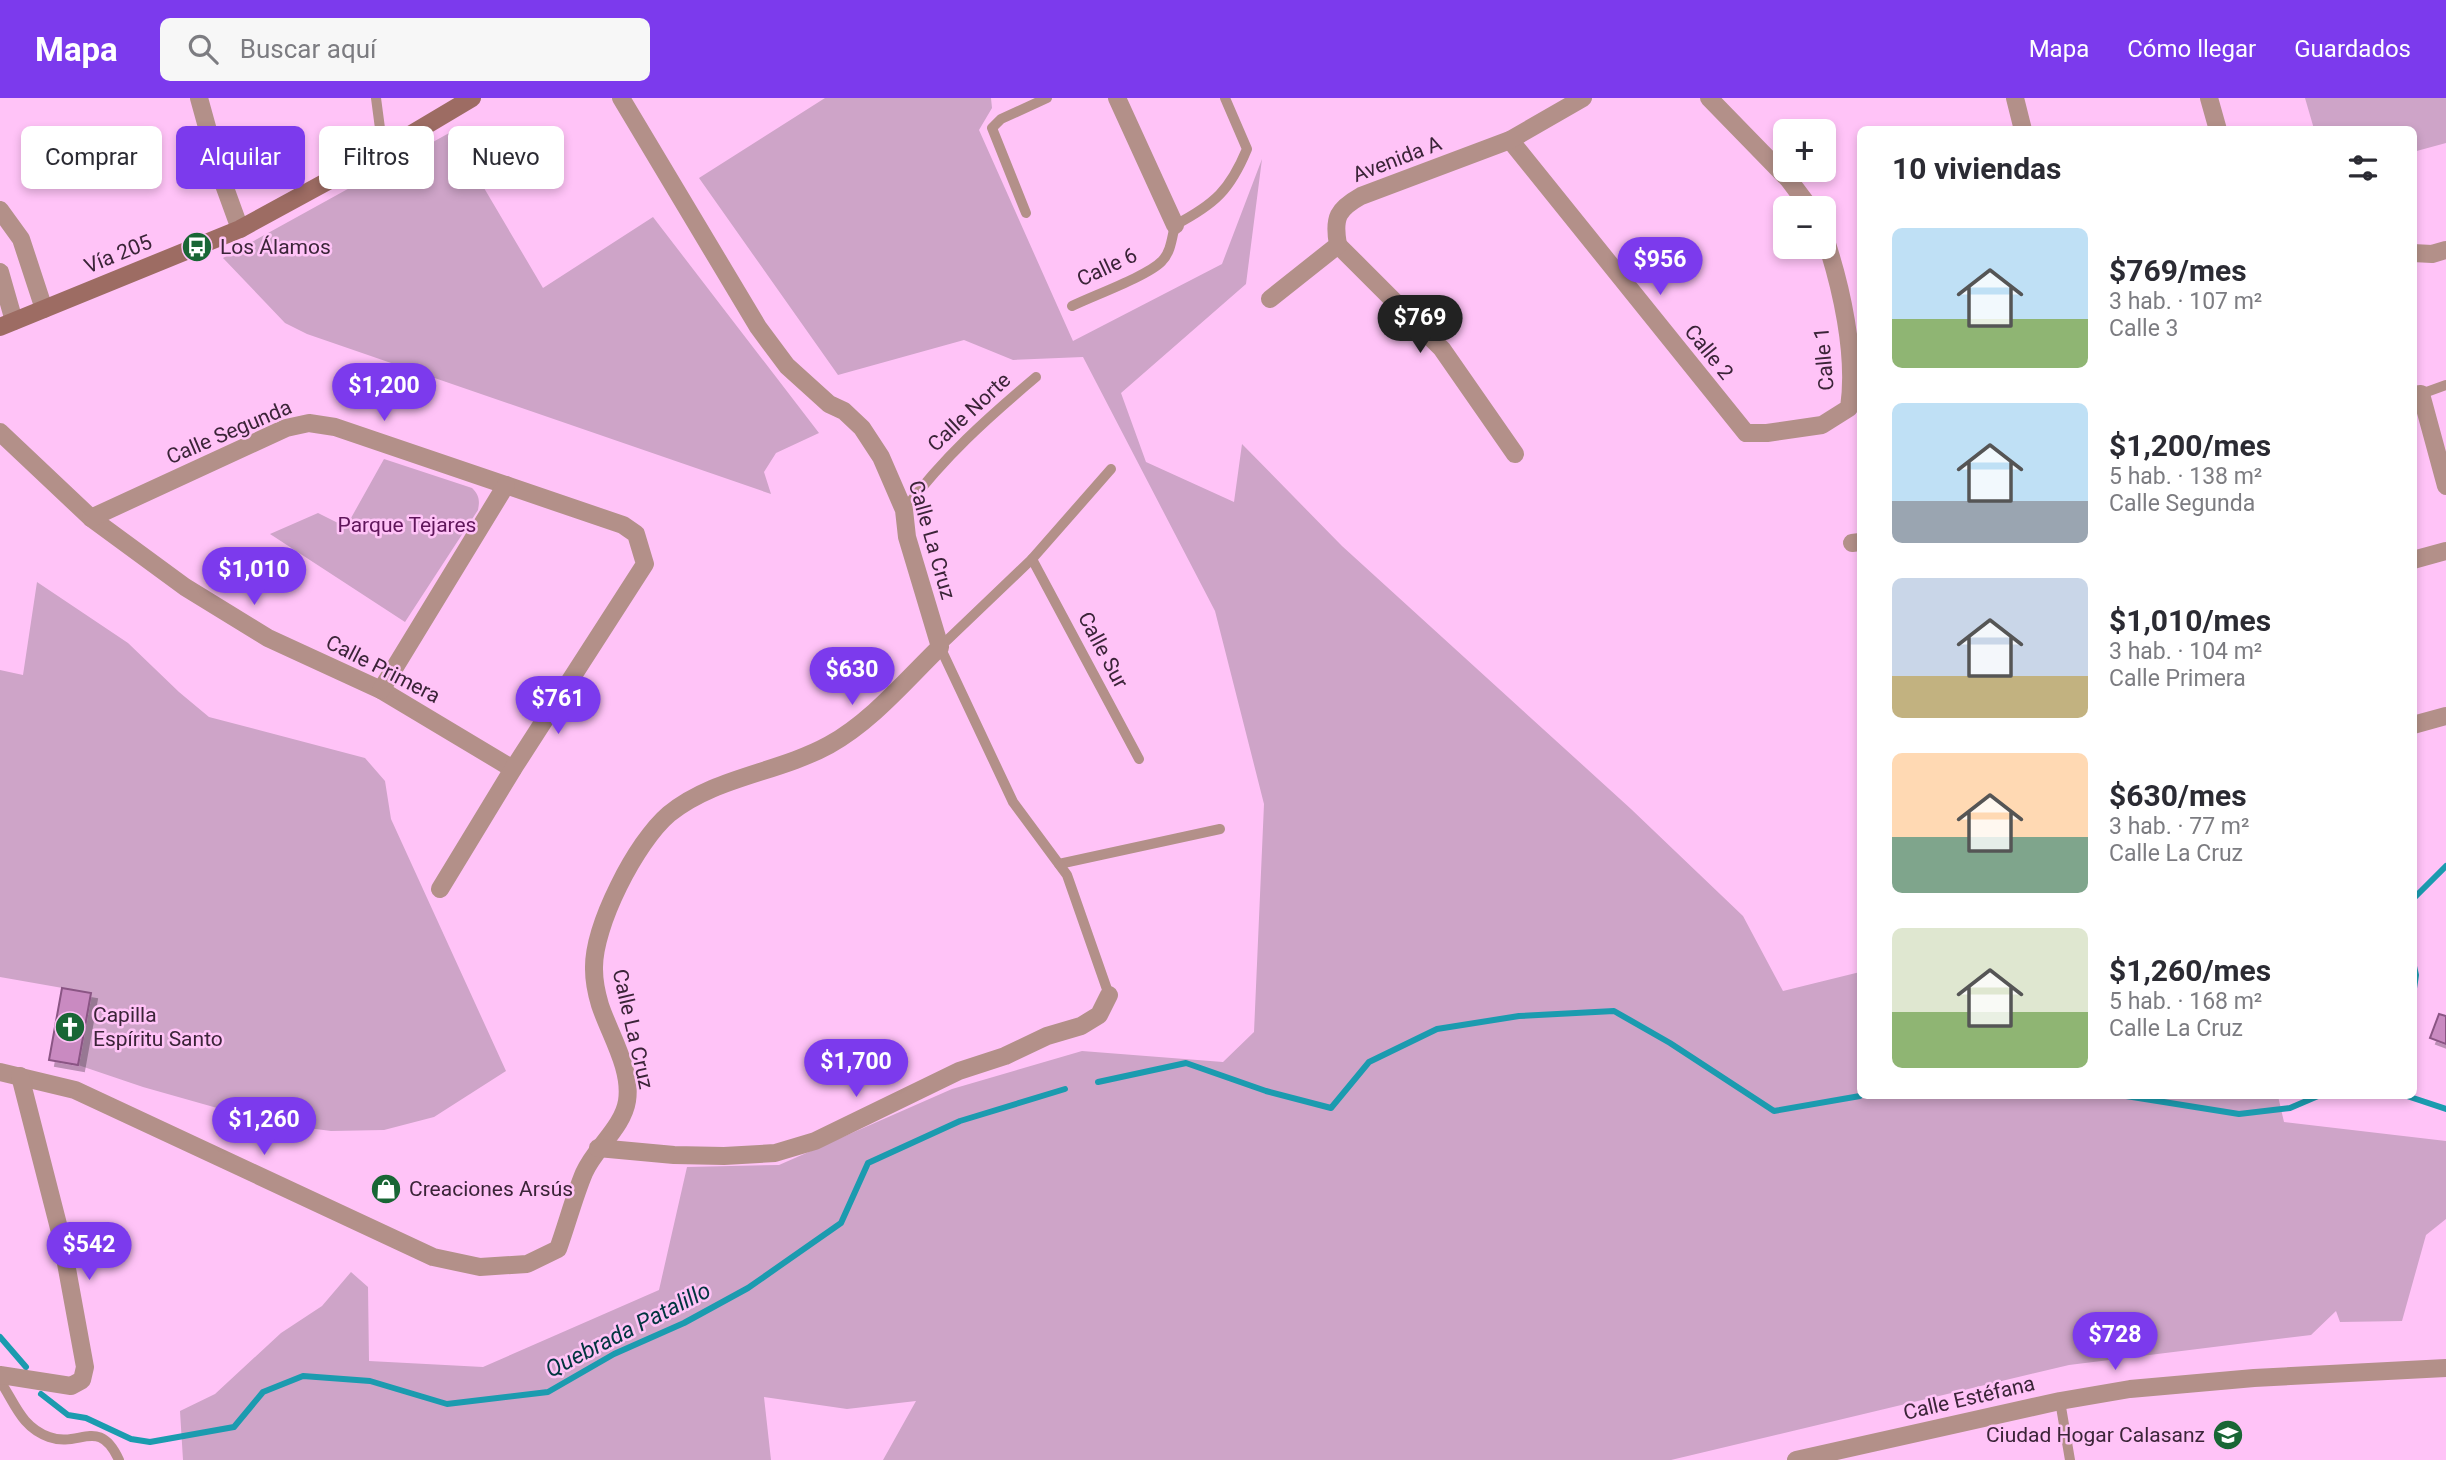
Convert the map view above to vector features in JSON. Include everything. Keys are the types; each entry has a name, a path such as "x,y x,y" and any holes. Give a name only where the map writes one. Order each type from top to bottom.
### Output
{"main road":[{"name":"Vía 205","path":"425,126 472,98"},
{"name":"Vía 205","path":"7,324 240,229 319,186"}],"street":[{"path":"199,98 220,174 240,229"},
{"name":"Calle La Cruz","path":"0,1072 75,1090 433,1257 480,1267 527,1264 558,1248 584,1173 598,1148 621,1121 627,1104 628,1089 620,1055 600,1003 594,968 601,927 617,890 644,842 668,815 702,793 828,746 863,722 940,647 907,537 904,510 881,457 862,428 844,411 829,404 787,366 758,327 621,98"},
{"path":"1117,98 1175,225"},
{"name":"Avenida A","path":"1338,245 1335,226 1342,207 1362,195 1510,140 1583,98"},
{"path":"1709,98 1789,180 1801,196"},
{"path":"2015,98 2022,126"},
{"path":"2209,98 2217,126"},
{"name":"Calle 2","path":"1510,140 1746,433 1767,433 1822,425"},
{"path":"0,209 21,239 44,309"},
{"path":"1270,299 1338,245 1442,349 1515,454"},
{"path":"2417,253 2432,254 2446,250"},
{"name":"Calle 1","path":"1822,425 1849,408 1853,382 1838,276 1832,259"},
{"path":"0,272 7,324"},
{"path":"2417,395 2446,486"},
{"name":"Calle Segunda","path":"90,518 286,428 309,423 335,427 623,524 636,534 645,564 513,769"},
{"name":"Calle Primera","path":"0,432 90,518 185,587 268,638 382,690 513,769"},
{"path":"382,690 506,485"},
{"path":"2417,558 2446,551"},
{"path":"2417,724 2446,716"},
{"path":"440,889 513,769"},
{"path":"598,1148 674,1155 775,1153 815,1141 960,1071 1005,1056 1047,1036 1081,1026 1099,1015 1109,995"},
{"path":"0,1375 71,1386 82,1380 85,1367 61,1236 20,1076"},
{"name":"Calle Estéfana","path":"1797,1460 2060,1401 2130,1389 2227,1380 2446,1368"}],"lane":[{"path":"376,98 380,126"},
{"path":"1026,213 992,128 1001,119 1046,98"},
{"path":"1175,225 1199,212 1219,196 1236,175 1247,149 1225,98"},
{"name":"Calle 6","path":"1072,306 1147,271 1162,261 1169,249 1175,225"},
{"name":"Calle Norte","path":"904,510 930,476 971,433 1036,377"},
{"path":"2417,395 2446,385"},
{"path":"1109,995 1067,875 1013,802 940,647 1032,559 1111,469"},
{"name":"Calle Sur","path":"1032,559 1139,759"},
{"path":"1059,864 1220,829"},
{"path":"0,1381 13,1405 27,1423 39,1432 52,1438 99,1437 111,1443 119,1460"},
{"path":"2060,1401 2070,1460"}],"green space":[{"path":"825,98 991,98 992,108 979,130 1073,341 1222,264 1262,159 1246,284 1121,393 1146,462 1234,502 1242,444 1342,546 1631,809 1743,916 1783,991 1857,973 1857,1099 2279,1099 2284,1122 2446,1141 2446,1219 2426,1235 2402,1321 2340,1322 2336,1311 2311,1335 2069,1365 1671,1460 883,1460 916,1401 847,1409 764,1397 771,1460 183,1460 180,1411 215,1394 281,1333 322,1306 351,1272 368,1287 369,1361 483,1367 659,1290 687,1167 779,1165 952,1089 1082,1051 1223,1062 1254,1032 1264,804 1215,611 1083,357 1013,360 964,340 838,375 699,178"},
{"path":"2305,98 2446,98 2446,143 2417,151 2417,126 2313,126"},
{"path":"448,134 448,189 485,189 543,288 653,217 819,433 776,453 764,472 771,494 307,334 285,323 223,258 348,189 434,189 434,141"},
{"name":"Parque Tejares","path":"384,459 472,488 479,500 478,510 405,622 270,534 318,513 346,527"},
{"path":"37,582 128,643 209,717 365,758 385,781 391,819 506,1071 434,1117 384,1130 331,1131 270,1123 143,1087 78,1065 91,993 0,977 0,670 23,675"}],"building":[{"name":"Capilla Espíritu Santo","path":"62,988 91,993 78,1065 49,1060"},
{"path":"2439,1014 2446,1016 2446,1044 2430,1038"}],"waterway":[{"name":"Quebrada Patalillo","path":"2417,895 2446,866"},
{"name":"Quebrada Patalillo","path":"1098,1082 1186,1063 1266,1091 1331,1108 1369,1062 1437,1029 1519,1016 1614,1011 1670,1043 1774,1111 1857,1097"},
{"name":"Quebrada Patalillo","path":"41,1394 68,1415 86,1418 131,1439 150,1442 234,1427 263,1392 303,1376 370,1381 447,1404 548,1392 614,1354 684,1323 748,1288 841,1223 868,1163 960,1121 1065,1089"},
{"name":"Quebrada Patalillo","path":"2145,1099 2239,1114 2290,1108 2311,1099"},
{"path":"2416,1099 2446,1109"},
{"name":"Quebrada Patalillo","path":"0,1337 26,1367"}],"place":[{"name":"Los Álamos","path":"197,247"},
{"name":"Capilla Espíritu Santo","path":"70,1027"},
{"name":"Creaciones Arsús","path":"386,1189"},
{"name":"Ciudad Hogar Calasanz","path":"2228,1435"}]}
